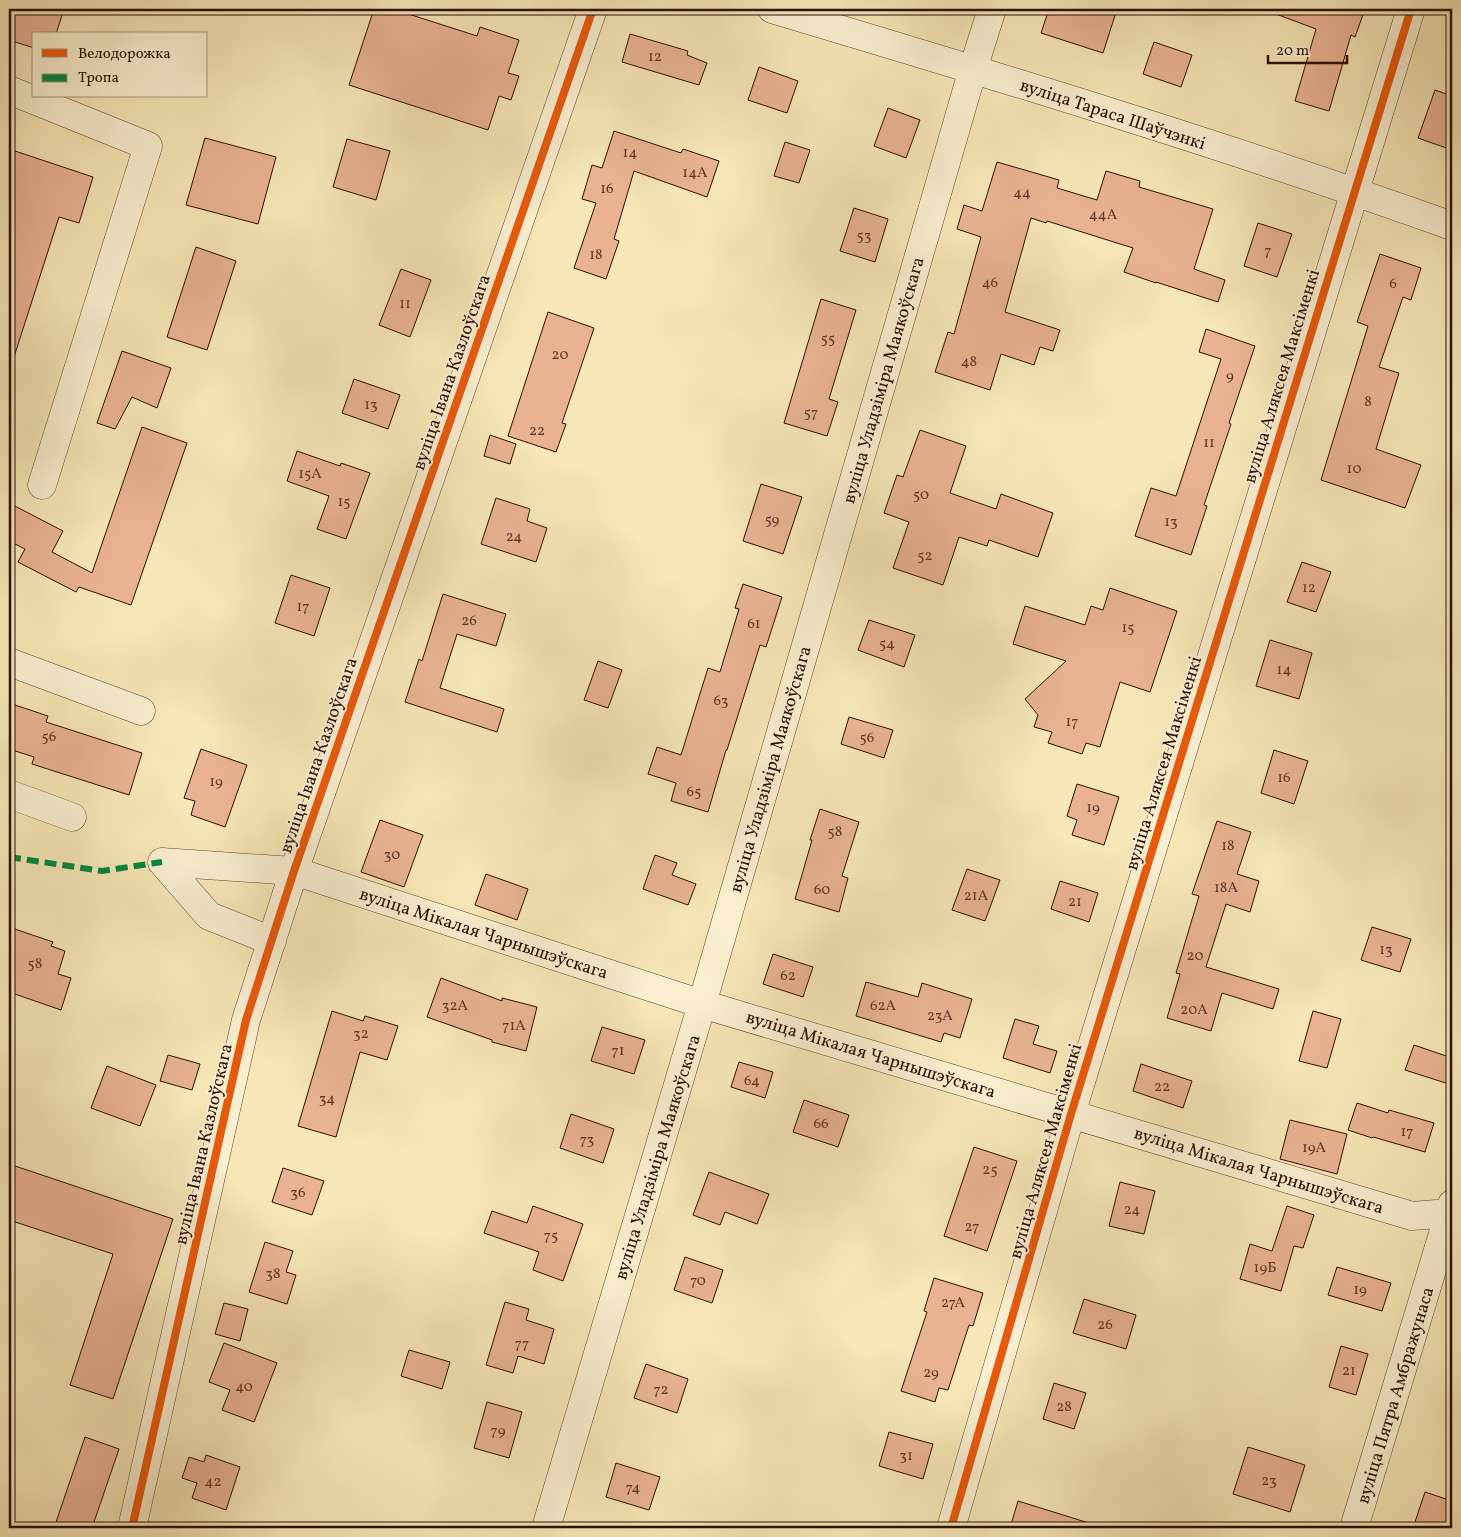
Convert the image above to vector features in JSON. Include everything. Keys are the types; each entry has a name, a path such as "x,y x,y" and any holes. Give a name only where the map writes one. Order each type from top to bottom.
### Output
{"street":[{"name":"вуліца Івана Казлоўскага","path":"132,1528 246,1020 294,871 593,9"},
{"name":"вуліца Тараса Шаўчэнкі","path":"772,9 973,69 1354,191 1452,226"},
{"name":"вуліца Уладзіміра Маякоўскага","path":"546,1528 702,1004 992,9"},
{"name":"вуліца Аляксея Максіменкі","path":"951,1528 1071,1114 1410,9"},
{"path":"9,90 148,146 42,484"},
{"path":"9,662 141,711"},
{"path":"9,794 72,817"},
{"name":"вуліца Мікалая Чарнышэўскага","path":"272,941 209,916 162,862 294,871 702,1004 1412,1216 1451,1211"},
{"name":"вуліца Пятра Амбражунаса","path":"1354,1528 1451,1211"}],"building":[{"path":"14,9 64,9 57,32 32,32 32,47 9,40 9,25"},
{"path":"374,9 393,9 477,36 480,27 519,40 508,73 519,76 511,100 499,96 488,130 349,85"},
{"path":"1049,9 1117,9 1103,53 1041,33"},
{"path":"1268,9 1365,9 1355,37 1351,35 1329,111 1295,101 1316,29 1268,11"},
{"path":"630,34 688,51 687,55 707,63 699,85 622,62"},
{"path":"1154,42 1192,55 1181,87 1143,74"},
{"path":"759,67 798,81 787,113 748,100"},
{"path":"1435,90 1452,96 1452,150 1418,138"},
{"path":"888,108 920,120 906,158 874,146"},
{"path":"614,131 681,153 683,149 719,161 707,197 634,171 614,239 619,241 606,279 574,268 596,203 582,199 592,165 602,168"},
{"path":"205,138 276,157 258,224 186,205"},
{"path":"347,139 390,151 376,200 333,187"},
{"path":"785,142 810,150 799,183 774,176"},
{"path":"9,149 93,177 79,223 59,217 13,360 9,359"},
{"path":"997,162 1059,180 1057,188 1097,200 1106,171 1140,181 1139,187 1213,209 1194,269 1225,280 1218,302 1124,272 1133,248 1047,221 1046,223 1031,218 1005,312 1060,330 1053,351 1040,347 1034,365 1001,354 990,390 935,372 948,332 954,334 981,237 957,229 964,205 982,211"},
{"path":"854,208 888,219 875,262 840,251"},
{"path":"1258,223 1292,234 1277,277 1244,266"},
{"path":"196,247 236,261 207,350 167,337"},
{"path":"1380,254 1421,268 1411,300 1403,297 1379,367 1399,373 1376,449 1421,465 1405,508 1321,480 1368,326 1357,322"},
{"path":"401,269 431,280 410,337 379,325"},
{"path":"821,299 856,310 829,399 838,402 827,436 784,423"},
{"path":"548,312 594,328 562,423 566,424 556,452 508,436"},
{"path":"1206,329 1255,346 1229,423 1231,424 1204,505 1207,506 1191,555 1135,536 1151,488 1176,496 1221,359 1199,352"},
{"path":"122,351 171,368 157,408 132,397 115,429 97,423"},
{"path":"354,379 400,395 388,429 342,413"},
{"path":"142,427 187,443 131,605 79,587 76,592 18,562 25,549 9,541 9,503 63,531 52,552 92,573"},
{"path":"920,430 966,446 950,493 996,509 1001,494 1053,513 1038,557 989,540 987,546 959,537 943,585 893,568 909,522 884,513 897,475 903,477"},
{"path":"490,435 516,444 510,464 484,456"},
{"path":"297,451 340,466 341,463 370,473 346,539 317,529 329,496 287,481"},
{"path":"761,484 802,497 783,554 743,541"},
{"path":"496,498 530,509 527,521 547,528 536,562 481,544"},
{"path":"1302,562 1331,572 1316,612 1287,602"},
{"path":"291,575 330,588 314,636 275,623"},
{"path":"743,584 782,597 766,647 760,645 708,812 671,801 676,783 648,774 657,747 681,755 708,668 720,672 739,609 735,608"},
{"path":"1110,588 1177,611 1150,692 1120,682 1100,747 1086,743 1082,754 1048,743 1052,732 1034,727 1038,715 1025,699 1066,661 1013,644 1025,606 1085,625 1091,606 1103,610"},
{"path":"443,594 506,614 496,646 457,634 440,688 504,709 497,732 405,702 419,659 422,661"},
{"path":"869,620 915,635 904,667 858,650"},
{"path":"1270,640 1312,653 1299,699 1256,686"},
{"path":"598,661 622,670 608,708 584,700"},
{"path":"9,703 48,716 46,722 142,753 129,795 32,764 34,757 9,749"},
{"path":"849,717 893,730 884,758 841,744"},
{"path":"201,749 247,765 225,827 191,815 195,801 184,798"},
{"path":"1274,750 1308,761 1294,804 1261,793"},
{"path":"1077,784 1119,797 1104,845 1072,835 1077,820 1067,816"},
{"path":"820,809 859,822 842,876 848,878 839,912 795,899"},
{"path":"380,820 423,835 404,887 361,872"},
{"path":"1217,821 1251,832 1237,874 1259,881 1250,912 1226,904 1206,967 1279,989 1273,1009 1222,993 1211,1031 1167,1018 1180,974 1176,973 1199,896 1192,894"},
{"path":"655,855 677,863 672,875 696,884 688,905 643,889"},
{"path":"967,869 1000,880 985,921 952,910"},
{"path":"486,874 528,889 517,920 475,905"},
{"path":"1060,881 1098,893 1089,922 1051,909"},
{"path":"9,927 53,942 51,946 65,951 58,974 71,978 61,1010 9,992"},
{"path":"1372,927 1411,939 1400,972 1361,960"},
{"path":"773,954 813,967 803,997 763,984"},
{"path":"441,978 502,1001 502,998 537,1007 526,1051 492,1042 492,1040 427,1017"},
{"path":"866,982 918,997 922,983 972,999 960,1038 944,1033 941,1042 856,1016"},
{"path":"332,1011 363,1021 365,1016 398,1026 387,1060 360,1052 336,1137 298,1126"},
{"path":"1313,1011 1341,1019 1327,1068 1299,1061"},
{"path":"1015,1019 1039,1026 1033,1044 1057,1051 1050,1073 1003,1058"},
{"path":"602,1027 645,1040 634,1074 591,1061"},
{"path":"1414,1045 1452,1058 1452,1085 1405,1070"},
{"path":"168,1055 200,1064 192,1090 160,1081"},
{"path":"739,1062 773,1072 765,1098 731,1087"},
{"path":"1141,1064 1192,1081 1183,1108 1133,1091"},
{"path":"107,1066 156,1085 140,1126 91,1108"},
{"path":"804,1100 849,1115 838,1147 793,1132"},
{"path":"1357,1103 1388,1113 1389,1110 1434,1123 1425,1152 1348,1130"},
{"path":"571,1114 614,1129 603,1163 560,1148"},
{"path":"1290,1120 1347,1134 1337,1174 1280,1159"},
{"path":"974,1147 1017,1161 987,1251 944,1236"},
{"path":"9,1164 173,1219 113,1399 70,1385 113,1254 9,1220"},
{"path":"283,1168 324,1181 312,1215 272,1202"},
{"path":"709,1172 769,1194 757,1224 725,1212 720,1225 693,1215"},
{"path":"1120,1182 1155,1191 1144,1234 1109,1226"},
{"path":"533,1206 583,1224 563,1281 533,1270 539,1252 484,1233 492,1211 527,1223"},
{"path":"1287,1206 1314,1215 1303,1248 1294,1246 1281,1291 1240,1279 1250,1244 1272,1251"},
{"path":"265,1242 293,1251 286,1272 296,1275 287,1304 249,1292"},
{"path":"685,1257 723,1270 712,1303 674,1290"},
{"path":"1337,1267 1391,1283 1382,1311 1328,1295"},
{"path":"934,1278 983,1293 973,1326 969,1325 948,1390 939,1388 935,1402 901,1391 927,1312 924,1311"},
{"path":"1084,1299 1136,1315 1126,1349 1073,1333"},
{"path":"505,1302 529,1309 526,1320 554,1329 544,1364 518,1356 513,1373 486,1365"},
{"path":"224,1303 248,1309 240,1341 215,1334"},
{"path":"224,1343 277,1363 254,1422 222,1410 230,1390 209,1382"},
{"path":"1341,1346 1368,1354 1356,1395 1329,1387"},
{"path":"409,1350 450,1362 442,1389 401,1376"},
{"path":"646,1364 688,1379 677,1413 634,1398"},
{"path":"1054,1383 1086,1393 1074,1429 1043,1419"},
{"path":"487,1402 522,1412 509,1458 474,1448"},
{"path":"889,1432 933,1444 923,1479 879,1466"},
{"path":"85,1437 119,1449 92,1528 54,1528"},
{"path":"1248,1447 1305,1465 1290,1512 1233,1494"},
{"path":"206,1455 240,1467 226,1510 192,1498 197,1483 182,1478 189,1457 204,1462"},
{"path":"616,1463 660,1477 649,1510 606,1497"},
{"path":"1425,1492 1452,1501 1452,1528 1413,1528"},
{"path":"1018,1501 1089,1523 1088,1528 1010,1528"}],"marked path":[{"path":"9,857 102,871 162,862"}],"cycle path":[{"path":"132,1528 246,1020 294,871 593,9"},
{"path":"951,1528 1071,1114 1411,9"}]}
